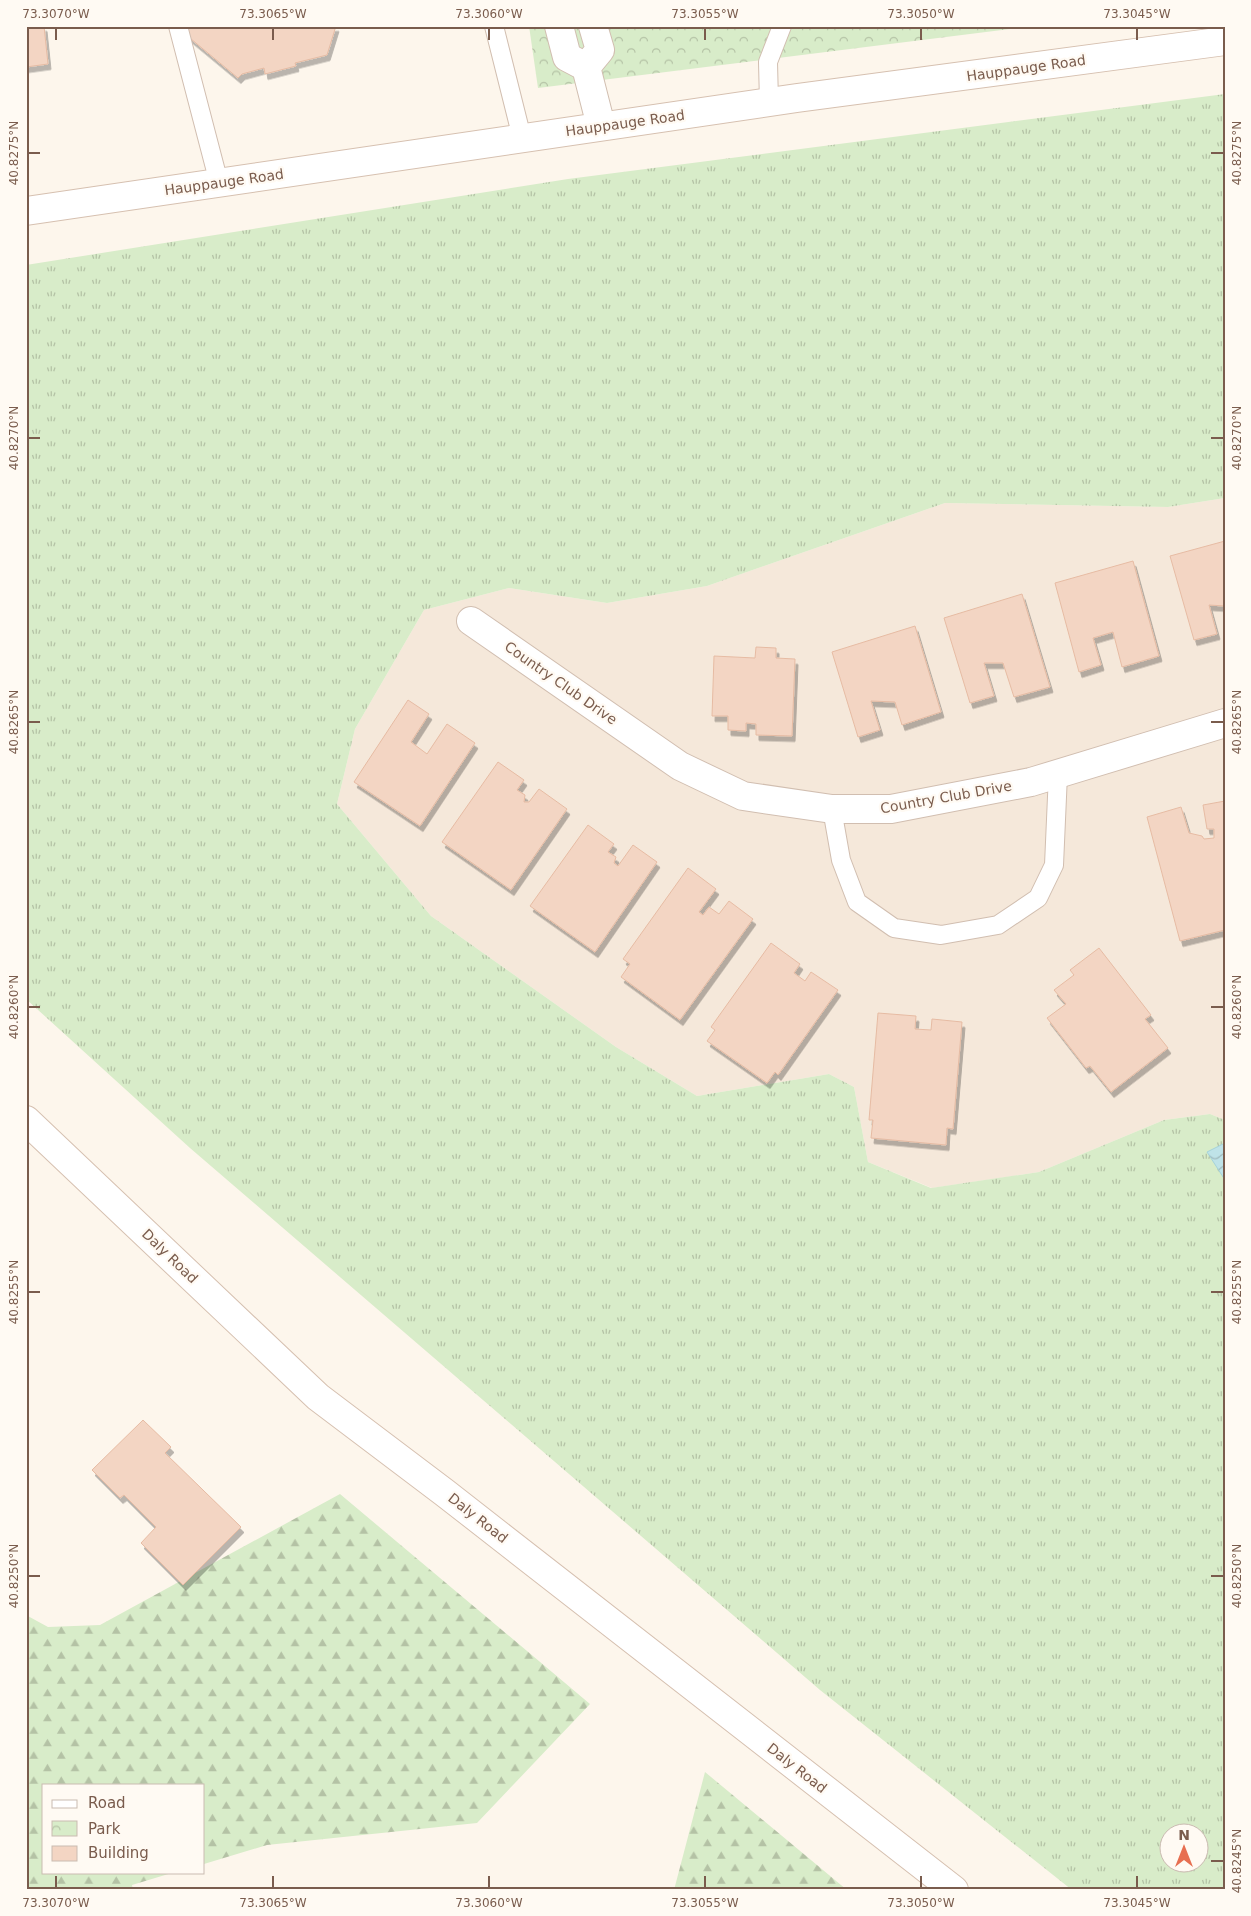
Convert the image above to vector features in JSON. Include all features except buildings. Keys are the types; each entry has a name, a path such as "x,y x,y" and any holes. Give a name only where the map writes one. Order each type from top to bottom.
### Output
{"street":[{"path":"559,26 567,57 586,67 601,126"},
{"path":"586,67 600,50 593,26"},
{"name":"Hauppauge Road","path":"26,211 1221,36"},
{"name":"Country Club Drive","path":"471,620 680,766 743,796 832,809 891,810 1031,782 1225,723"},
{"name":"Daly Road","path":"26,1120 318,1397 469,1511 954,1890"}],"lane":[{"path":"178,26 219,183"},
{"path":"494,26 522,138"},
{"path":"769,102 768,62 782,26"},
{"path":"832,809 841,860 857,902 894,928 942,935 998,925 1038,898 1054,865 1058,774"}],"shaded area":[{"path":"1225,498 1225,1120 1210,1114 1164,1120 1039,1172 932,1188 868,1162 854,1087 829,1074 697,1096 616,1047 431,916 337,804 355,729 424,610 509,588 607,603 707,586 945,503 1168,507"}],"green space":[{"path":"529,26 1035,26 538,88"},
{"path":"1225,94 1225,498 1168,507 945,503 707,586 607,603 509,588 424,610 355,729 337,804 431,916 616,1047 697,1096 829,1074 854,1087 868,1162 931,1188 1039,1172 1164,1120 1210,1114 1225,1120 1225,1890 1072,1890 820,1690 190,1148 26,999 26,265 568,179"},
{"path":"340,1494 590,1704 477,1823 267,1845 205,1864 205,1784 42,1784 42,1874 168,1874 132,1885 133,1890 26,1890 26,1615 48,1627 100,1625"},
{"path":"705,1772 847,1890 674,1890"}],"water":[{"path":"1225,1143 1225,1180 1207,1152"}]}
